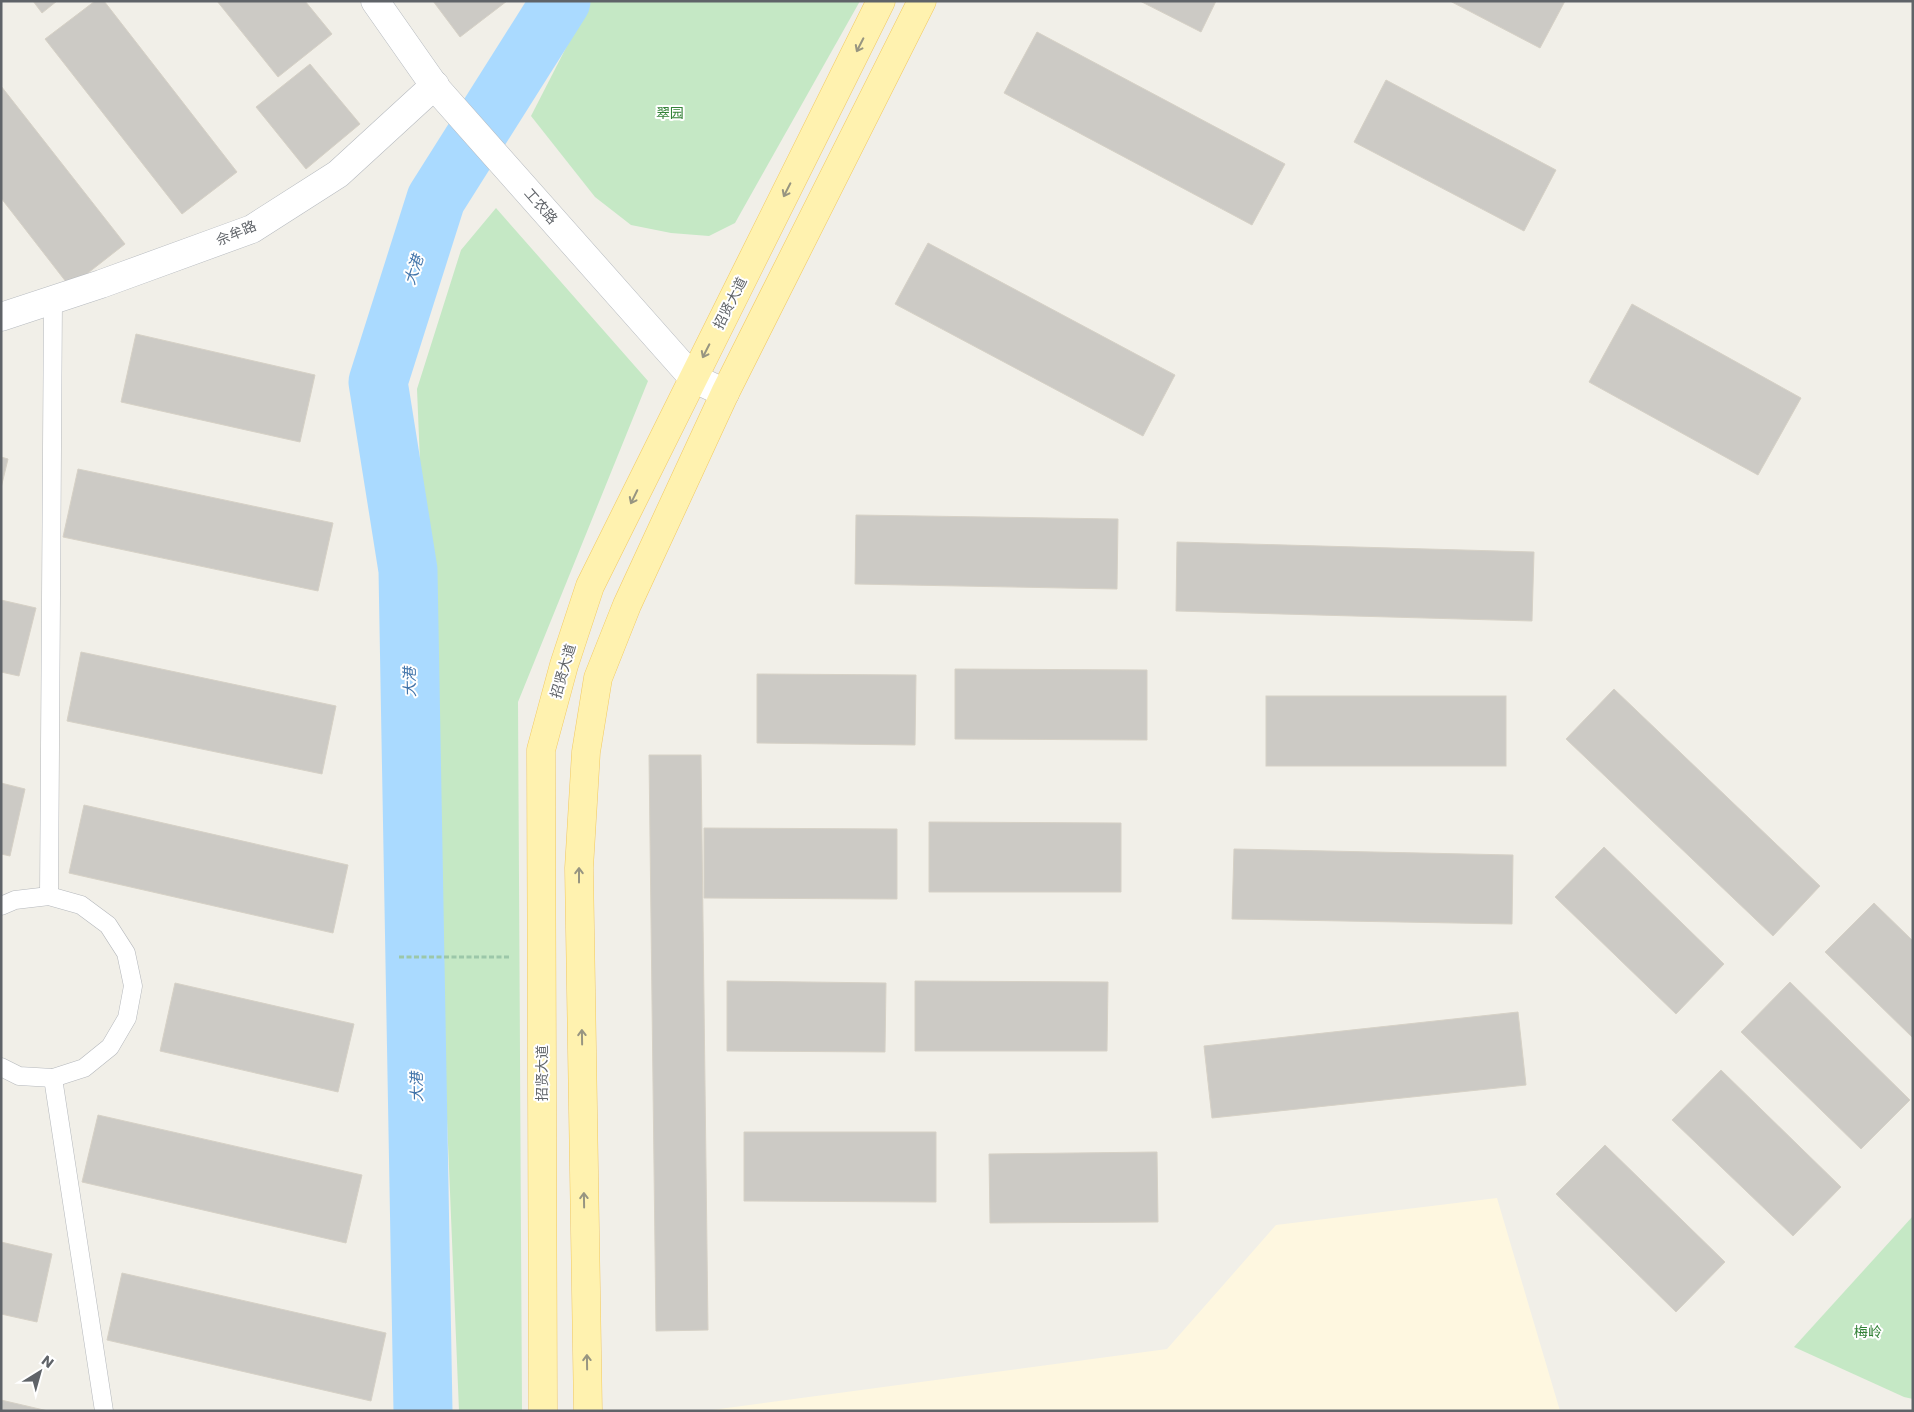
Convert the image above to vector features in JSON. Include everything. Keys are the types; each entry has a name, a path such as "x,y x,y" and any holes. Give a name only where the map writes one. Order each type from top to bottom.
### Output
{"main road":[{"name":"招贤大道","path":"543,1411 541,750 564,665 590,586 881,1"},
{"path":"588,1411 579,868 586,752 598,678 627,605 725,393 922,1"}],"street":[{"name":"工农路","path":"375,1 436,86 693,378 725,393"},
{"name":"佘牟路","path":"1,317 252,229 338,174 436,86"}],"lane":[{"path":"49,896 53,300"},
{"path":"1,906 15,900 49,896 81,905 108,925 126,953 133,986 127,1018 110,1047 84,1068 53,1078 18,1076 1,1068"},
{"path":"53,1078 104,1411"}],"path":[{"path":"399,957 542,957"}],"shaded area":[{"path":"1497,1198 1560,1411 704,1411 1167,1349 1276,1225"}],"green space":[{"name":"翠园","path":"590,1 860,1 735,223 709,236 671,233 631,225 595,197 531,116"},
{"path":"496,208 648,381 518,702 522,1411 459,1411 417,389 461,250"},
{"name":"梅岭","path":"1913,1216 1913,1399 1904,1397 1794,1347"}],"building":[{"path":"33,1 57,1 42,13"},
{"path":"95,1 104,1 237,172 182,214 45,39"},
{"path":"217,1 305,1 332,34 278,77"},
{"path":"433,1 507,1 460,37"},
{"path":"1140,1 1216,1 1201,32"},
{"path":"1450,1 1565,1 1540,48"},
{"path":"1037,32 1285,164 1252,225 1004,93"},
{"path":"310,64 360,124 306,169 256,107"},
{"path":"1386,80 1556,170 1524,231 1354,142"},
{"path":"1,86 125,244 70,287 1,198"},
{"path":"928,243 1175,375 1143,436 895,304"},
{"path":"1632,304 1801,398 1758,475 1589,382"},
{"path":"136,334 315,375 300,442 121,402"},
{"path":"1,457 8,459 1,488"},
{"path":"78,469 333,523 318,591 63,537"},
{"path":"856,515 1118,519 1117,589 855,584"},
{"path":"1177,542 1534,552 1532,621 1176,611"},
{"path":"1,600 36,608 19,676 1,672"},
{"path":"81,652 336,706 322,774 67,721"},
{"path":"955,669 1147,670 1147,740 955,739"},
{"path":"757,674 916,675 915,745 757,743"},
{"path":"1614,689 1820,886 1773,936 1566,739"},
{"path":"1266,696 1506,696 1506,766 1266,766"},
{"path":"649,755 701,755 708,1330 656,1331"},
{"path":"1,783 25,789 10,856 1,854"},
{"path":"84,805 348,865 333,933 69,873"},
{"path":"929,822 1121,823 1121,892 929,892"},
{"path":"704,828 897,829 897,899 704,898"},
{"path":"1604,847 1724,964 1676,1014 1555,897"},
{"path":"1234,849 1513,855 1512,924 1232,919"},
{"path":"1874,903 1913,941 1913,1038 1825,952"},
{"path":"727,981 886,983 885,1052 727,1051"},
{"path":"915,981 1108,982 1107,1051 915,1051"},
{"path":"1790,982 1910,1100 1861,1149 1741,1032"},
{"path":"175,983 354,1024 338,1092 160,1051"},
{"path":"1518,1012 1526,1085 1212,1118 1204,1046"},
{"path":"1721,1070 1841,1187 1793,1236 1672,1120"},
{"path":"98,1115 362,1175 346,1243 82,1182"},
{"path":"744,1132 936,1132 936,1202 744,1201"},
{"path":"1605,1145 1725,1262 1676,1312 1556,1194"},
{"path":"1157,1152 1158,1222 990,1223 989,1154"},
{"path":"1,1242 52,1254 37,1322 1,1314"},
{"path":"122,1273 386,1333 371,1401 107,1340"},
{"path":"1,1400 48,1411 1,1411"}],"waterway":[{"name":"大港","path":"423,1411 408,570 378,382 436,199 561,1"}]}
